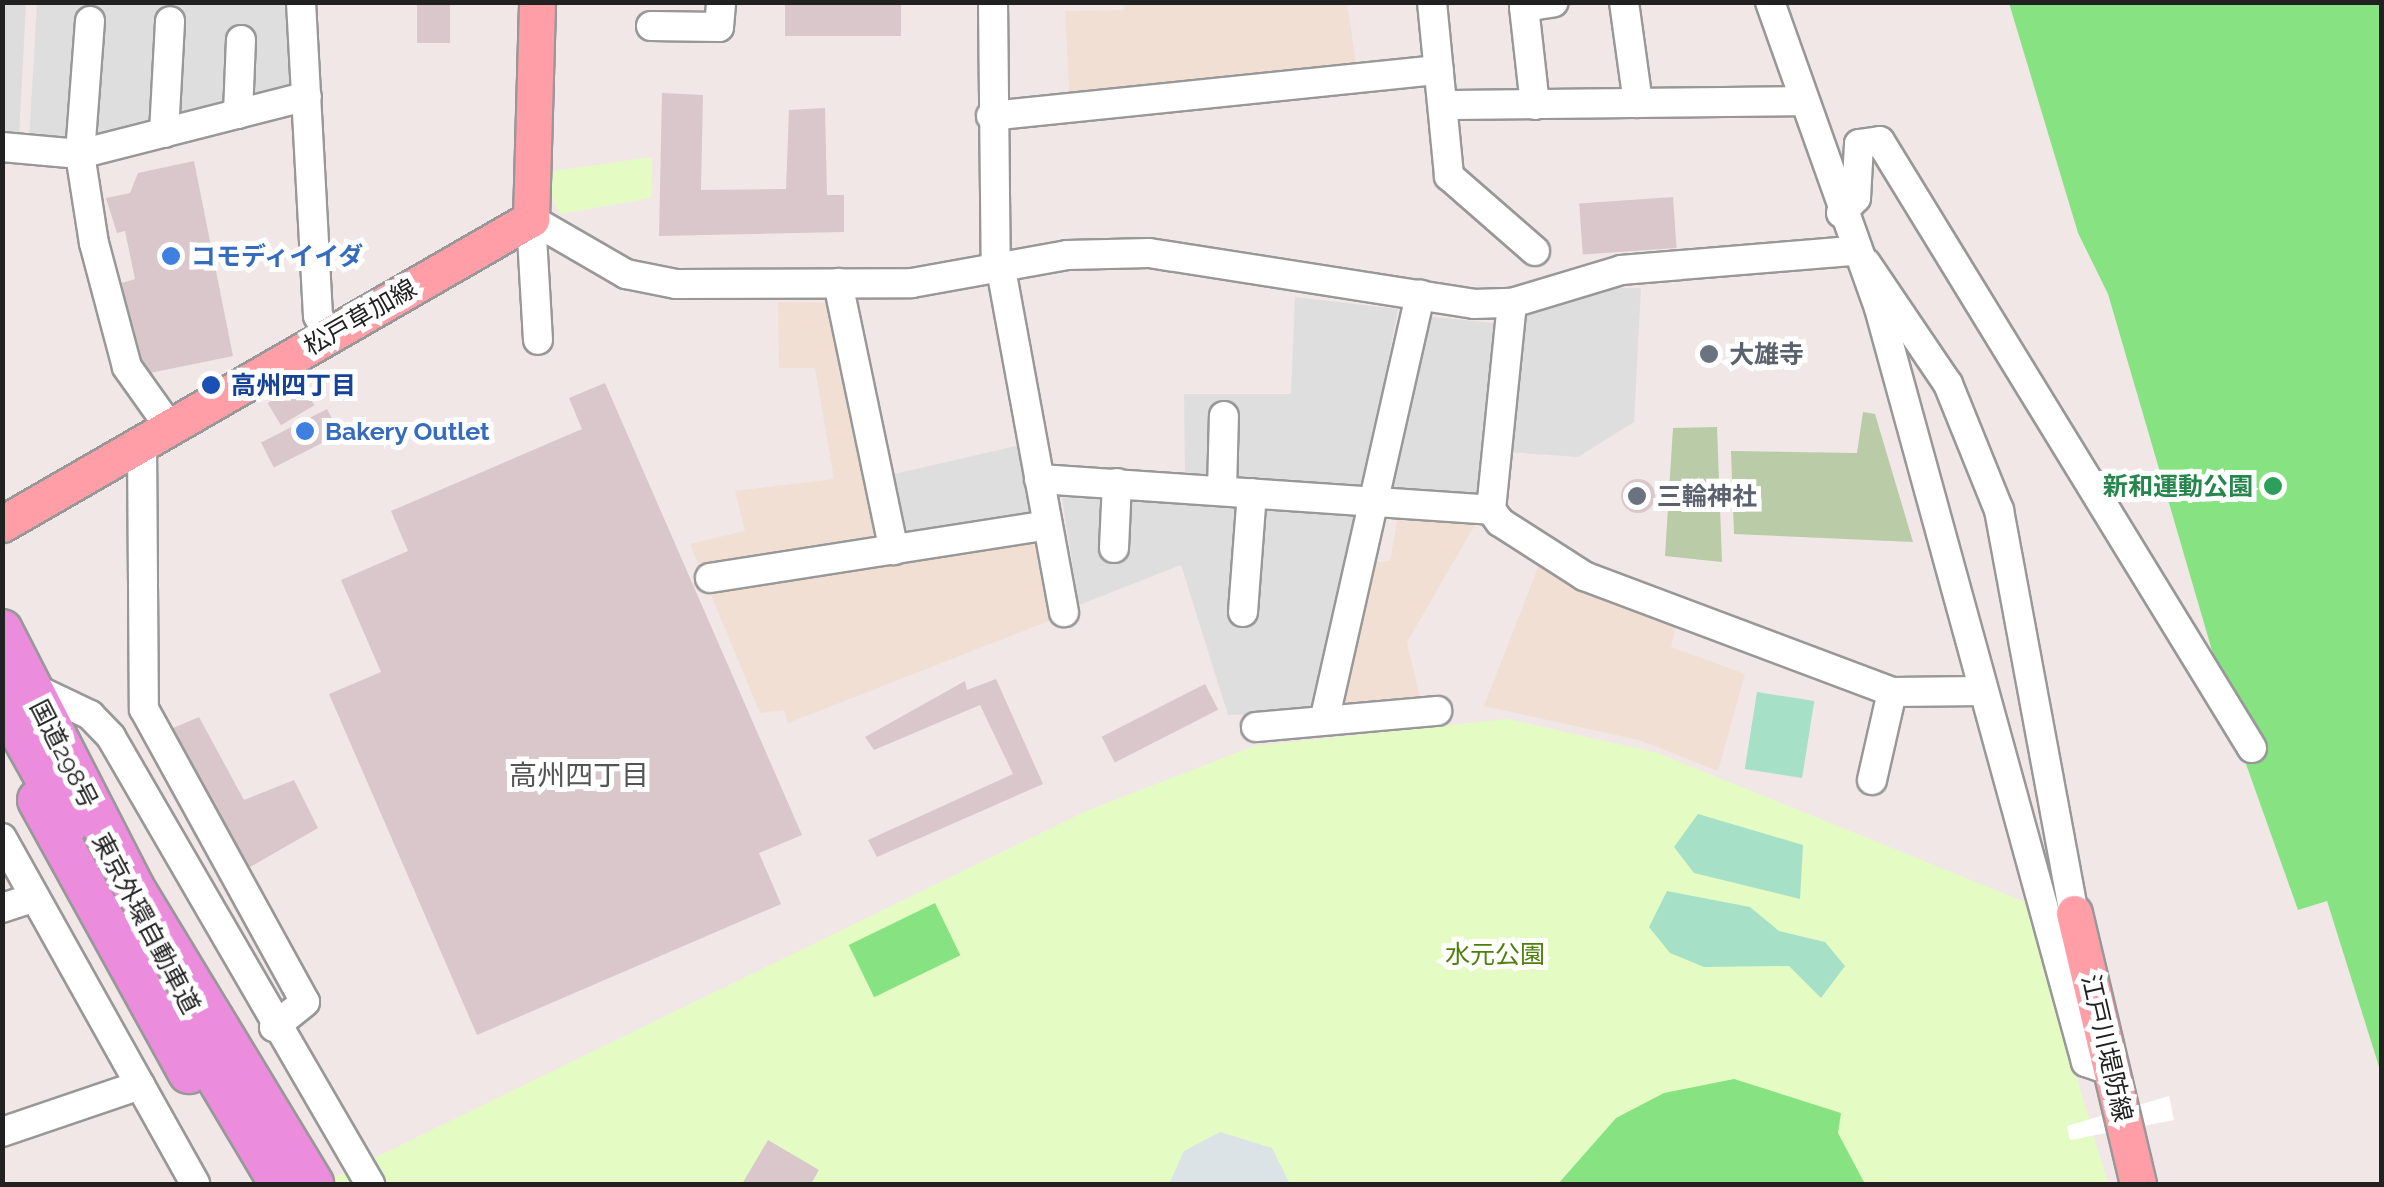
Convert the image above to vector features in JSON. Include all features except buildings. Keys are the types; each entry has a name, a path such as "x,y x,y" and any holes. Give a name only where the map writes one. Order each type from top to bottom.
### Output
{"highway":[{"name":"国道298号","path":"2,630 11,681 313,1184"},
{"name":"東京外環自動車道","path":"11,681 280,1184"},
{"name":"東京外環自動車道","path":"11,681 295,1184"},
{"name":"国道298号","path":"4,743 254,1184"}],"main road":[{"path":"531,219 537,2"},
{"name":"松戸草加線","path":"2,524 531,219"},
{"name":"江戸川堤防線","path":"2074,913 2138,1184"}],"street":[{"path":"301,2 318,316 329,334"},
{"path":"652,26 720,27 721,2"},
{"path":"993,2 991,116 998,270 1064,612"},
{"path":"1432,2 1449,176 1535,251"},
{"path":"1535,105 1524,6 1554,2"},
{"path":"1624,2 1638,103"},
{"path":"1770,2 1898,394 2086,1062 2112,1072"},
{"path":"90,20 80,154 113,329 156,433 144,710 305,1002 274,1027"},
{"path":"164,134 170,21"},
{"path":"238,114 241,40"},
{"path":"991,116 1439,70"},
{"path":"2,147 80,154 306,96"},
{"path":"1443,105 1801,101"},
{"path":"1841,213 1856,198 1859,144 1880,140 2252,748"},
{"path":"531,219 650,281 838,283 1149,253 1420,296 1512,302 1621,270 1854,251 1890,287 1948,384 1999,510 2074,913"},
{"path":"531,219 538,340"},
{"path":"838,283 894,550"},
{"path":"1325,717 1420,296"},
{"path":"1492,510 1512,302"},
{"path":"1222,490 1224,416"},
{"path":"1039,479 1492,510 1584,576 1892,692 1982,691"},
{"path":"1114,548 1117,483"},
{"path":"1243,612 1252,493"},
{"path":"710,578 1047,525"},
{"path":"11,681 90,715 111,737 274,1027 370,1184"},
{"path":"1872,780 1892,692"},
{"path":"1256,726 1325,717 1437,711"},
{"path":"2,838 195,1184"},
{"path":"2,908 34,898"},
{"path":"2,1132 140,1085"}],"shaded area":[{"path":"1125,2 1347,3 1357,70 1070,100 1065,11 1124,10"},
{"path":"3,3 26,3 19,137 3,135"},
{"path":"37,3 294,4 298,89 76,145 29,140"},
{"path":"1610,288 1641,288 1634,422 1578,457 1507,452 1523,312"},
{"path":"1295,297 1398,309 1364,489 1185,475 1184,394 1291,394"},
{"path":"778,302 835,303 885,560 1039,537 1054,619 788,723 784,710 760,713 690,544 745,531 735,491 834,479 815,368 779,368"},
{"path":"1425,316 1503,324 1481,502 1381,490"},
{"path":"1863,412 1875,414 1913,542 1734,534 1731,451 1857,453"},
{"path":"1717,427 1722,562 1665,556 1673,428"},
{"path":"1020,445 1037,517 910,546 893,474"},
{"path":"1060,486 1359,510 1314,713 1228,715 1181,565 1079,605"},
{"path":"1399,510 1479,518 1407,642 1421,703 1347,710 1337,703 1365,563 1390,561"},
{"path":"1539,565 1677,621 1671,647 1745,674 1718,771 1639,740 1484,706"},
{"path":"1757,692 1814,701 1802,778 1745,769"},
{"path":"1698,814 1803,845 1800,899 1694,873 1674,847"},
{"path":"1667,891 1750,907 1779,931 1825,942 1845,966 1821,998 1789,966 1704,967 1670,953 1649,927"},
{"path":"1220,1132 1272,1148 1290,1184 1169,1184 1184,1151"}],"green space":[{"name":"新和運動公園","path":"2009,3 2381,3 2381,1073 2327,901 2298,910 2241,750 2108,294 2078,233"},
{"path":"652,157 651,198 560,214 540,173"},
{"name":"水元公園","path":"1507,719 1658,753 2025,902 2108,1184 321,1184 1084,812 1254,746"},
{"path":"935,903 960,955 874,997 849,945"},
{"path":"1734,1079 1841,1113 1838,1133 1865,1184 1558,1184 1616,1118 1664,1093"}],"pier":[{"path":"2169,1096 2174,1120 2070,1140 2067,1126"}],"place":[{"name":"コモディイイダ","path":"171,256"},
{"name":"大雄寺","path":"1709,354"},
{"name":"高州四丁目","path":"211,385"},
{"name":"Bakery Outlet","path":"305,431"},
{"name":"新和運動公園","path":"2273,486"},
{"name":"三輪神社","path":"1637,496"}],"district":[{"name":"高州四丁目","path":"579,776"}]}
